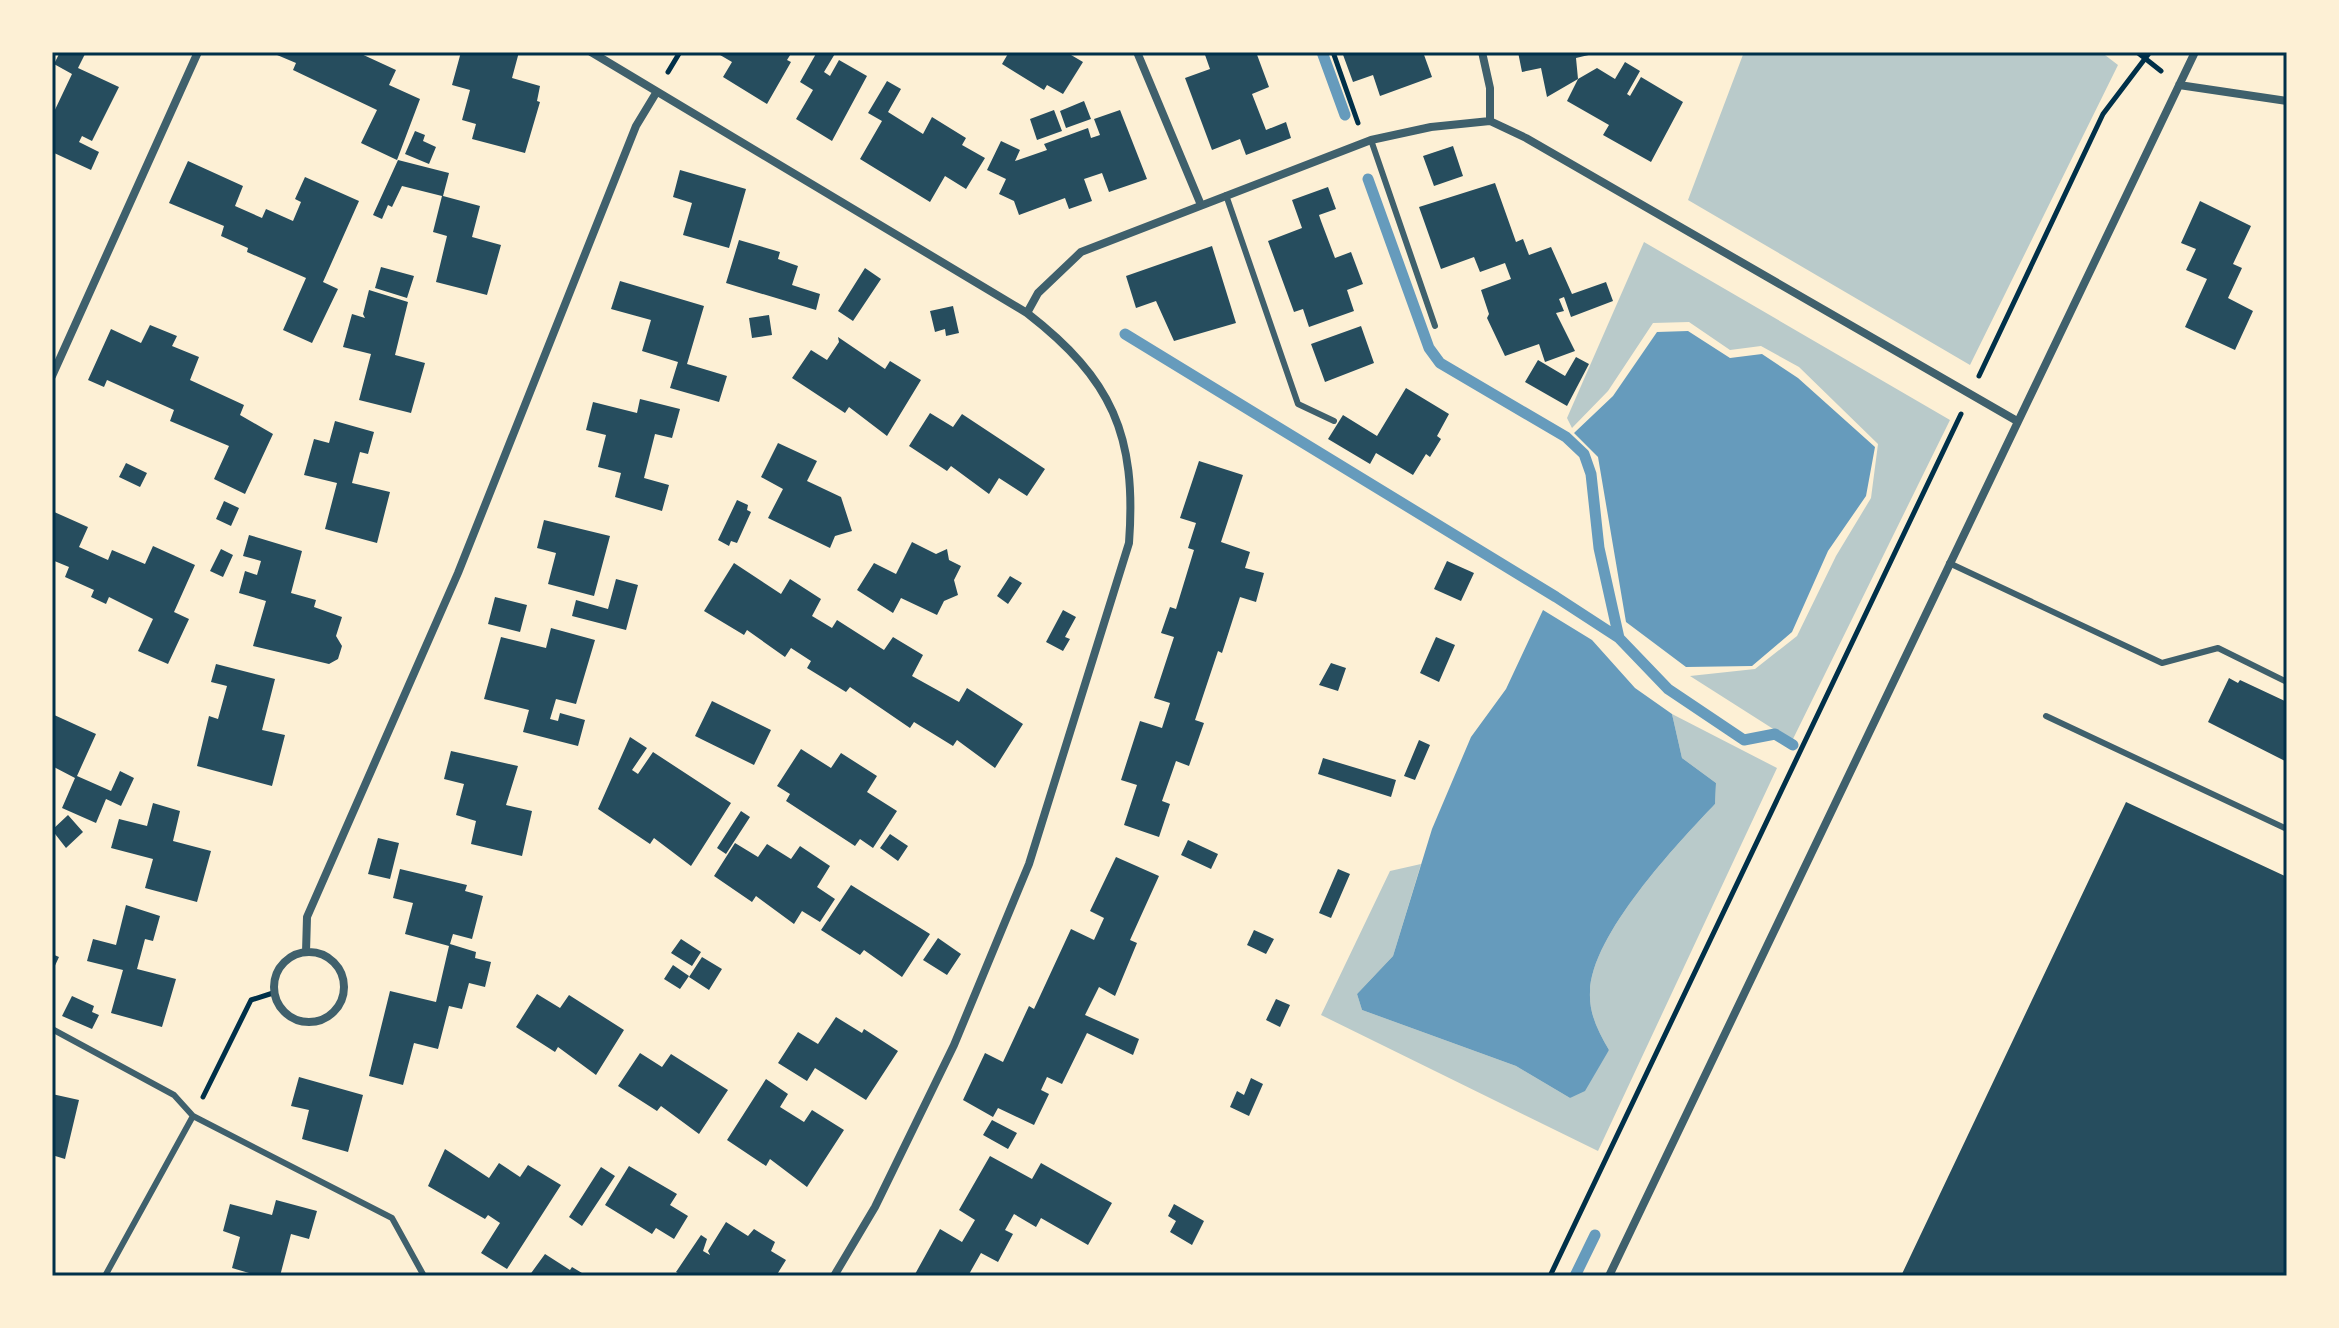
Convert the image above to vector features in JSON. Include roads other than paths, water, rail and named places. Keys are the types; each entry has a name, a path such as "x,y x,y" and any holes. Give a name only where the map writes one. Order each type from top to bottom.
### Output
{"street":[{"path":"52,376 198,52"},
{"path":"591,52 1027,313 1066,343 1112,406 1128,455 1132,496 1129,543 1029,864 954,1045 875,1207 834,1276"},
{"path":"1137,52 1201,205"},
{"path":"1482,52 1490,88 1490,121"},
{"path":"1609,1276 2195,52"},
{"path":"2179,85 2287,101"},
{"path":"306,952 307,917 458,573 636,126 656,93"},
{"path":"1027,313 1038,293 1081,252 1368,141 1431,127 1490,121 1526,138 2017,421"},
{"path":"306,952 324,955 338,967 344,984 341,1002 330,1016 313,1022 295,1020 281,1009 273,993 276,973 288,958 306,952"}],"lane":[{"path":"1368,141 1435,326"},
{"path":"1226,195 1298,404 1334,421"},
{"path":"1949,563 2162,663 2218,648 2287,682"},
{"path":"2046,716 2287,829"},
{"path":"52,1029 174,1095 193,1116 392,1218 424,1276"},
{"path":"105,1276 193,1116"}],"water":[{"path":"1688,331 1730,358 1762,354 1798,378 1875,447 1866,496 1828,551 1792,632 1752,666 1686,667 1626,622 1598,457 1574,433 1613,396 1657,332"},
{"path":"1543,610 1592,640 1635,688 1672,714 1682,758 1716,783 1715,804 1659,866 1620,918 1605,944 1594,969 1590,1000 1595,1022 1609,1050 1585,1091 1570,1098 1516,1066 1362,1010 1357,994 1393,956 1432,829 1471,737 1506,689"}],"waterway":[{"path":"1322,52 1345,115"},
{"path":"1368,179 1429,348 1440,363 1566,437 1584,454 1591,474 1599,548 1619,638 1668,689 1744,740 1775,734 1793,745"},
{"path":"1125,334 1619,638"},
{"path":"1575,1276 1595,1235"}]}
